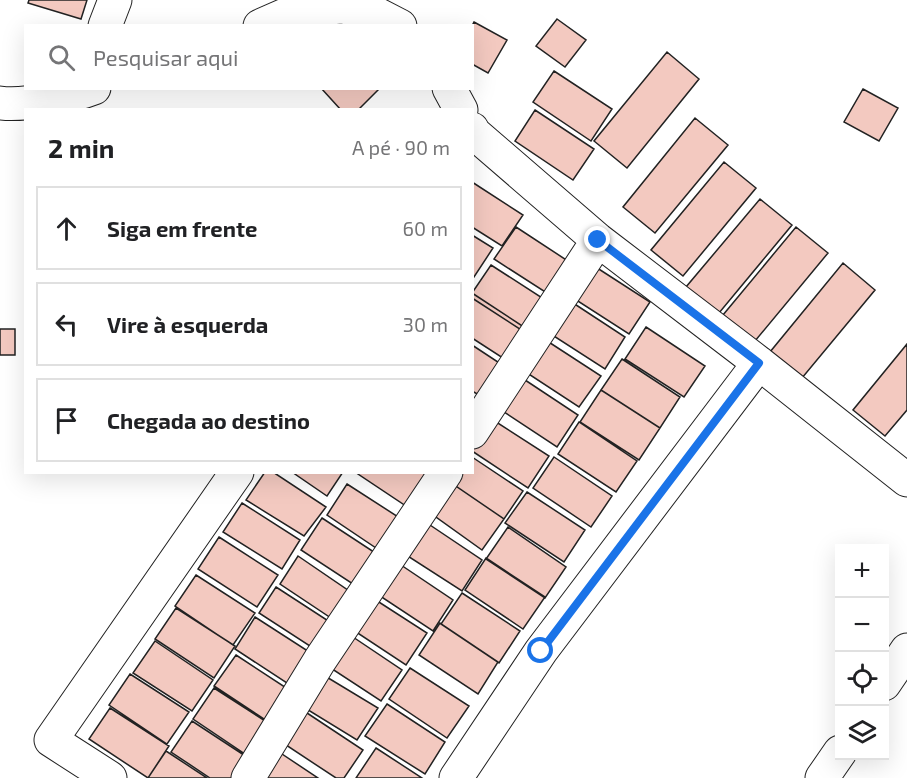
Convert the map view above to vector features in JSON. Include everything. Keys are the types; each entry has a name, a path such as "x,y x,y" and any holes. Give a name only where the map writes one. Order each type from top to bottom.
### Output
{"street":[{"path":"106,24 115,0"},
{"path":"265,24 294,11 341,7 373,12 396,24"},
{"path":"0,103 12,105 85,90"},
{"path":"450,90 460,108"},
{"path":"474,131 598,240 907,480"},
{"path":"474,429 598,240"},
{"path":"456,778 541,651 759,363"},
{"path":"110,778 51,740 236,474"},
{"path":"248,778 321,660 445,474"},
{"path":"889,678 907,650"},
{"path":"822,778 835,759"}],"building":[{"path":"29,0 87,0 81,19 28,3"},
{"path":"557,19 586,40 565,67 536,46"},
{"path":"474,22 507,40 488,73 474,65"},
{"path":"667,52 699,79 627,168 594,141"},
{"path":"554,71 612,109 591,141 533,102"},
{"path":"863,89 898,108 879,141 844,122"},
{"path":"323,90 378,90 360,108 339,108"},
{"path":"535,110 594,149 573,180 515,141"},
{"path":"695,118 728,145 655,233 623,207"},
{"path":"724,162 756,188 683,276 651,250"},
{"path":"474,183 523,215 502,246 474,228"},
{"path":"760,199 792,225 719,313 686,287"},
{"path":"516,227 574,265 553,297 494,259"},
{"path":"796,227 828,253 755,341 723,315"},
{"path":"474,236 493,248 474,277"},
{"path":"843,263 875,290 802,378 770,352"},
{"path":"591,264 650,302 629,334 570,296"},
{"path":"491,265 550,303 529,335 474,299 474,290"},
{"path":"474,294 530,331 509,362 474,339"},
{"path":"567,299 625,337 605,369 546,331"},
{"path":"646,327 705,366 684,397 625,359"},
{"path":"0,329 15,329 15,355 0,355"},
{"path":"541,337 601,376 579,407 521,369"},
{"path":"907,344 907,410 885,436 853,410"},
{"path":"474,346 507,368 486,399 474,392"},
{"path":"622,359 680,397 660,428 601,390"},
{"path":"519,376 578,415 557,447 498,408"},
{"path":"601,390 660,428 639,460 580,422"},
{"path":"490,418 549,456 528,488 474,452 474,442"},
{"path":"579,422 637,461 616,492 558,454"},
{"path":"554,457 612,496 591,527 533,488"},
{"path":"474,458 523,491 504,519 450,482 456,474 474,474"},
{"path":"264,474 276,474 326,507 304,536 246,500"},
{"path":"295,474 342,474 327,496"},
{"path":"358,474 427,474 433,478 412,510"},
{"path":"450,482 504,519 482,550 429,512"},
{"path":"347,484 406,522 385,554 327,515"},
{"path":"527,492 585,530 564,562 505,523"},
{"path":"242,503 300,540 282,569 223,532"},
{"path":"322,518 380,556 359,588 301,550"},
{"path":"424,521 482,560 462,591 403,553"},
{"path":"508,527 566,567 545,598 486,559"},
{"path":"219,537 278,575 257,607 198,569"},
{"path":"298,556 355,595 337,622 280,584"},
{"path":"486,558 545,597 523,629 465,590"},
{"path":"395,561 453,600 433,631 374,592"},
{"path":"196,575 255,613 233,645 175,606"},
{"path":"276,587 333,624 316,650 259,613"},
{"path":"462,593 520,631 499,663 441,624"},
{"path":"368,595 427,633 406,665 347,626"},
{"path":"176,608 235,646 214,678 155,639"},
{"path":"255,617 314,655 293,687 235,649"},
{"path":"440,623 498,662 478,694 419,655"},
{"path":"344,631 402,670 381,701 323,663"},
{"path":"155,641 213,680 192,711 133,673"},
{"path":"236,655 294,693 273,725 214,686"},
{"path":"410,668 469,706 447,738 389,699"},
{"path":"320,673 378,708 357,740 300,705"},
{"path":"130,674 189,712 167,744 109,705"},
{"path":"214,688 273,726 251,758 193,719"},
{"path":"387,704 445,742 425,774 365,736"},
{"path":"110,708 169,746 148,778 89,739"},
{"path":"304,711 363,750 344,778 336,778 283,743"},
{"path":"192,721 250,759 238,778 210,778 171,752"},
{"path":"376,748 422,778 356,778"},
{"path":"276,750 318,778 257,778"},
{"path":"166,751 207,778 148,778"}],"route":[{"path":"541,651 759,363 598,240"}]}
